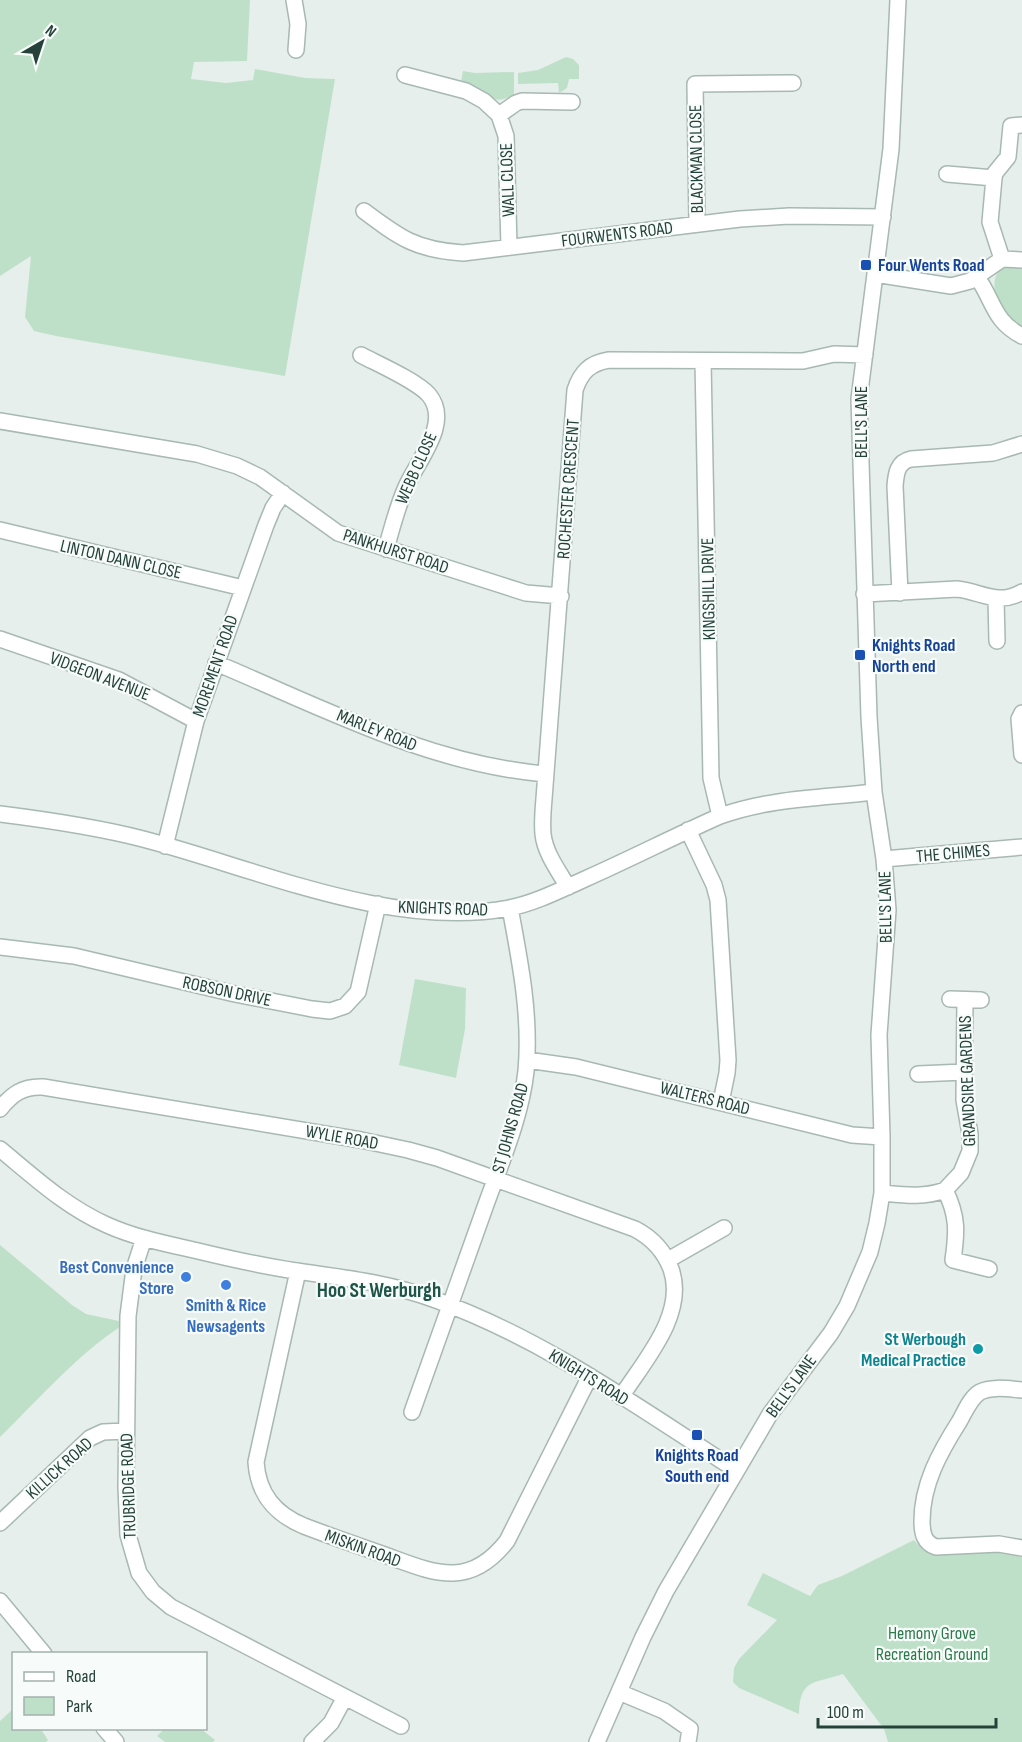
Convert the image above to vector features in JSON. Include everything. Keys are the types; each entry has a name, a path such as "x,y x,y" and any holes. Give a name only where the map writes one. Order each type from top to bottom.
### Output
{"street":[{"path":"294,0 298,24 296,50"},
{"name":"BELL'S LANE","path":"597,1742 654,1613 770,1414 831,1333 847,1306 870,1252 882,1193 878,1054 888,910 884,859 874,792 864,594 859,399 891,149 898,0"},
{"path":"405,75 466,91 484,101 499,115 522,101 573,103"},
{"name":"BLACKMAN CLOSE","path":"697,224 695,84 793,83"},
{"name":"WALL CLOSE","path":"499,115 506,136 509,248"},
{"path":"1002,260 990,222 994,178 995,173 1008,157 1011,126 1022,125"},
{"path":"947,174 994,178"},
{"name":"FOURWENTS ROAD","path":"364,211 401,238 429,250 463,253 697,224 789,216 883,218"},
{"path":"875,274 951,286 964,284 1002,260 1022,260"},
{"path":"977,277 997,317 1022,336"},
{"name":"ROCHESTER CRESCENT","path":"568,887 551,858 543,834 575,390 581,376 592,364 609,360 802,361 834,354 865,355"},
{"name":"WEBB CLOSE","path":"361,355 425,391 436,410 433,435 405,489 386,549"},
{"name":"KINGSHILL DRIVE","path":"703,362 711,778 720,816"},
{"name":"PANKHURST ROAD","path":"0,421 197,454 222,461 249,471 338,533 526,594 561,596"},
{"path":"900,593 896,473 901,464 911,459 993,453 1022,444"},
{"name":"MOREMENT ROAD","path":"165,846 196,721 273,508 283,493"},
{"name":"LINTON DANN CLOSE","path":"0,530 243,588"},
{"path":"864,594 957,589 970,590 996,599 1008,598 1022,592"},
{"path":"996,599 997,641"},
{"name":"VIDGEON AVENUE","path":"0,639 119,680 196,721"},
{"name":"MARLEY ROAD","path":"216,663 431,752 491,767 546,774"},
{"path":"1022,713 1019,723 1022,754"},
{"name":"KNIGHTS ROAD","path":"0,814 73,824 165,846 292,885 378,904 454,912 510,908 532,902 720,816 760,804 874,792"},
{"path":"688,830 714,885 720,914 728,1060 728,1073 721,1102"},
{"name":"THE CHIMES","path":"884,859 1022,847"},
{"name":"ROBSON DRIVE","path":"0,947 74,956 235,994 330,1011 349,1003 358,992 378,904"},
{"name":"ST JOHNS ROAD","path":"412,1412 520,1105 527,1060 525,1002 510,908"},
{"name":"GRANDSIRE GARDENS","path":"945,1190 961,1173 970,1151 957,999 981,1000"},
{"name":"WALTERS ROAD","path":"527,1060 576,1067 852,1135 882,1137"},
{"path":"918,1074 964,1072"},
{"name":"WYLIE ROAD","path":"0,1109 16,1092 32,1086 386,1144 437,1158 635,1229 657,1245 668,1260"},
{"name":"KNIGHTS ROAD","path":"0,1149 71,1205 105,1224 144,1238 235,1260 376,1283 450,1305 500,1326 590,1376 736,1470"},
{"path":"882,1193 916,1196 945,1190 955,1212 957,1225 953,1260 989,1269"},
{"path":"621,1397 661,1335 672,1312 675,1286 668,1260 724,1228"},
{"name":"TRUBRIDGE ROAD","path":"144,1238 134,1269 129,1304 126,1431 128,1535 134,1561 146,1584 171,1607 401,1726"},
{"name":"MISKIN ROAD","path":"298,1271 256,1462 259,1481 269,1502 284,1517 304,1527 437,1573 464,1571 484,1563 493,1557 507,1541 590,1376"},
{"path":"1022,1390 986,1390 973,1398 944,1444 932,1471 924,1498 922,1520 924,1537 929,1544 936,1547 999,1544 1022,1548"},
{"name":"KILLICK ROAD","path":"0,1523 90,1438 103,1432 126,1431"},
{"path":"0,1601 43,1652"},
{"path":"619,1692 664,1711 690,1729 688,1742"},
{"path":"312,1742 330,1722 345,1697"},
{"path":"106,1730 116,1742"}],"green space":[{"path":"0,0 250,0 247,61 194,62 191,79 226,83 253,80 255,69 305,78 335,79 285,376 34,331 25,317 31,256 0,276"},
{"path":"566,57 573,59 579,65 579,79 569,79 567,88 559,93 558,83 518,84 518,73 538,70"},
{"path":"463,71 514,72 514,95 499,100 492,98 477,88 461,82"},
{"path":"1022,264 1022,330 1010,318 1006,320 994,285 1003,265"},
{"path":"415,979 466,988 465,1029 456,1078 399,1065"},
{"path":"0,1245 72,1305 86,1314 119,1321 120,1327 72,1365 0,1437"},
{"name":"Hemony Grove Recreation Ground","path":"914,1540 929,1553 996,1550 1022,1555 1022,1742 888,1742 884,1729 843,1674 810,1684 802,1694 799,1714 739,1688 733,1682 734,1668 739,1659 777,1620 747,1605 763,1573 810,1596 818,1585 842,1576"},
{"path":"12,1710 12,1730 44,1730 48,1740 46,1742 0,1742 0,1721"},
{"path":"163,1730 202,1730 215,1740 213,1742 165,1742 157,1736"}],"place":[{"name":"Four Wents Road","path":"866,265"},
{"name":"Knights Road North end","path":"860,655"},
{"name":"Best Convenience Store","path":"186,1277"},
{"name":"Smith & Rice Newsagents","path":"226,1285"},
{"name":"St Werbough Medical Practice","path":"978,1349"},
{"name":"Knights Road South end","path":"697,1435"}],"district":[{"name":"Hoo St Werburgh","path":"379,1290"}]}
